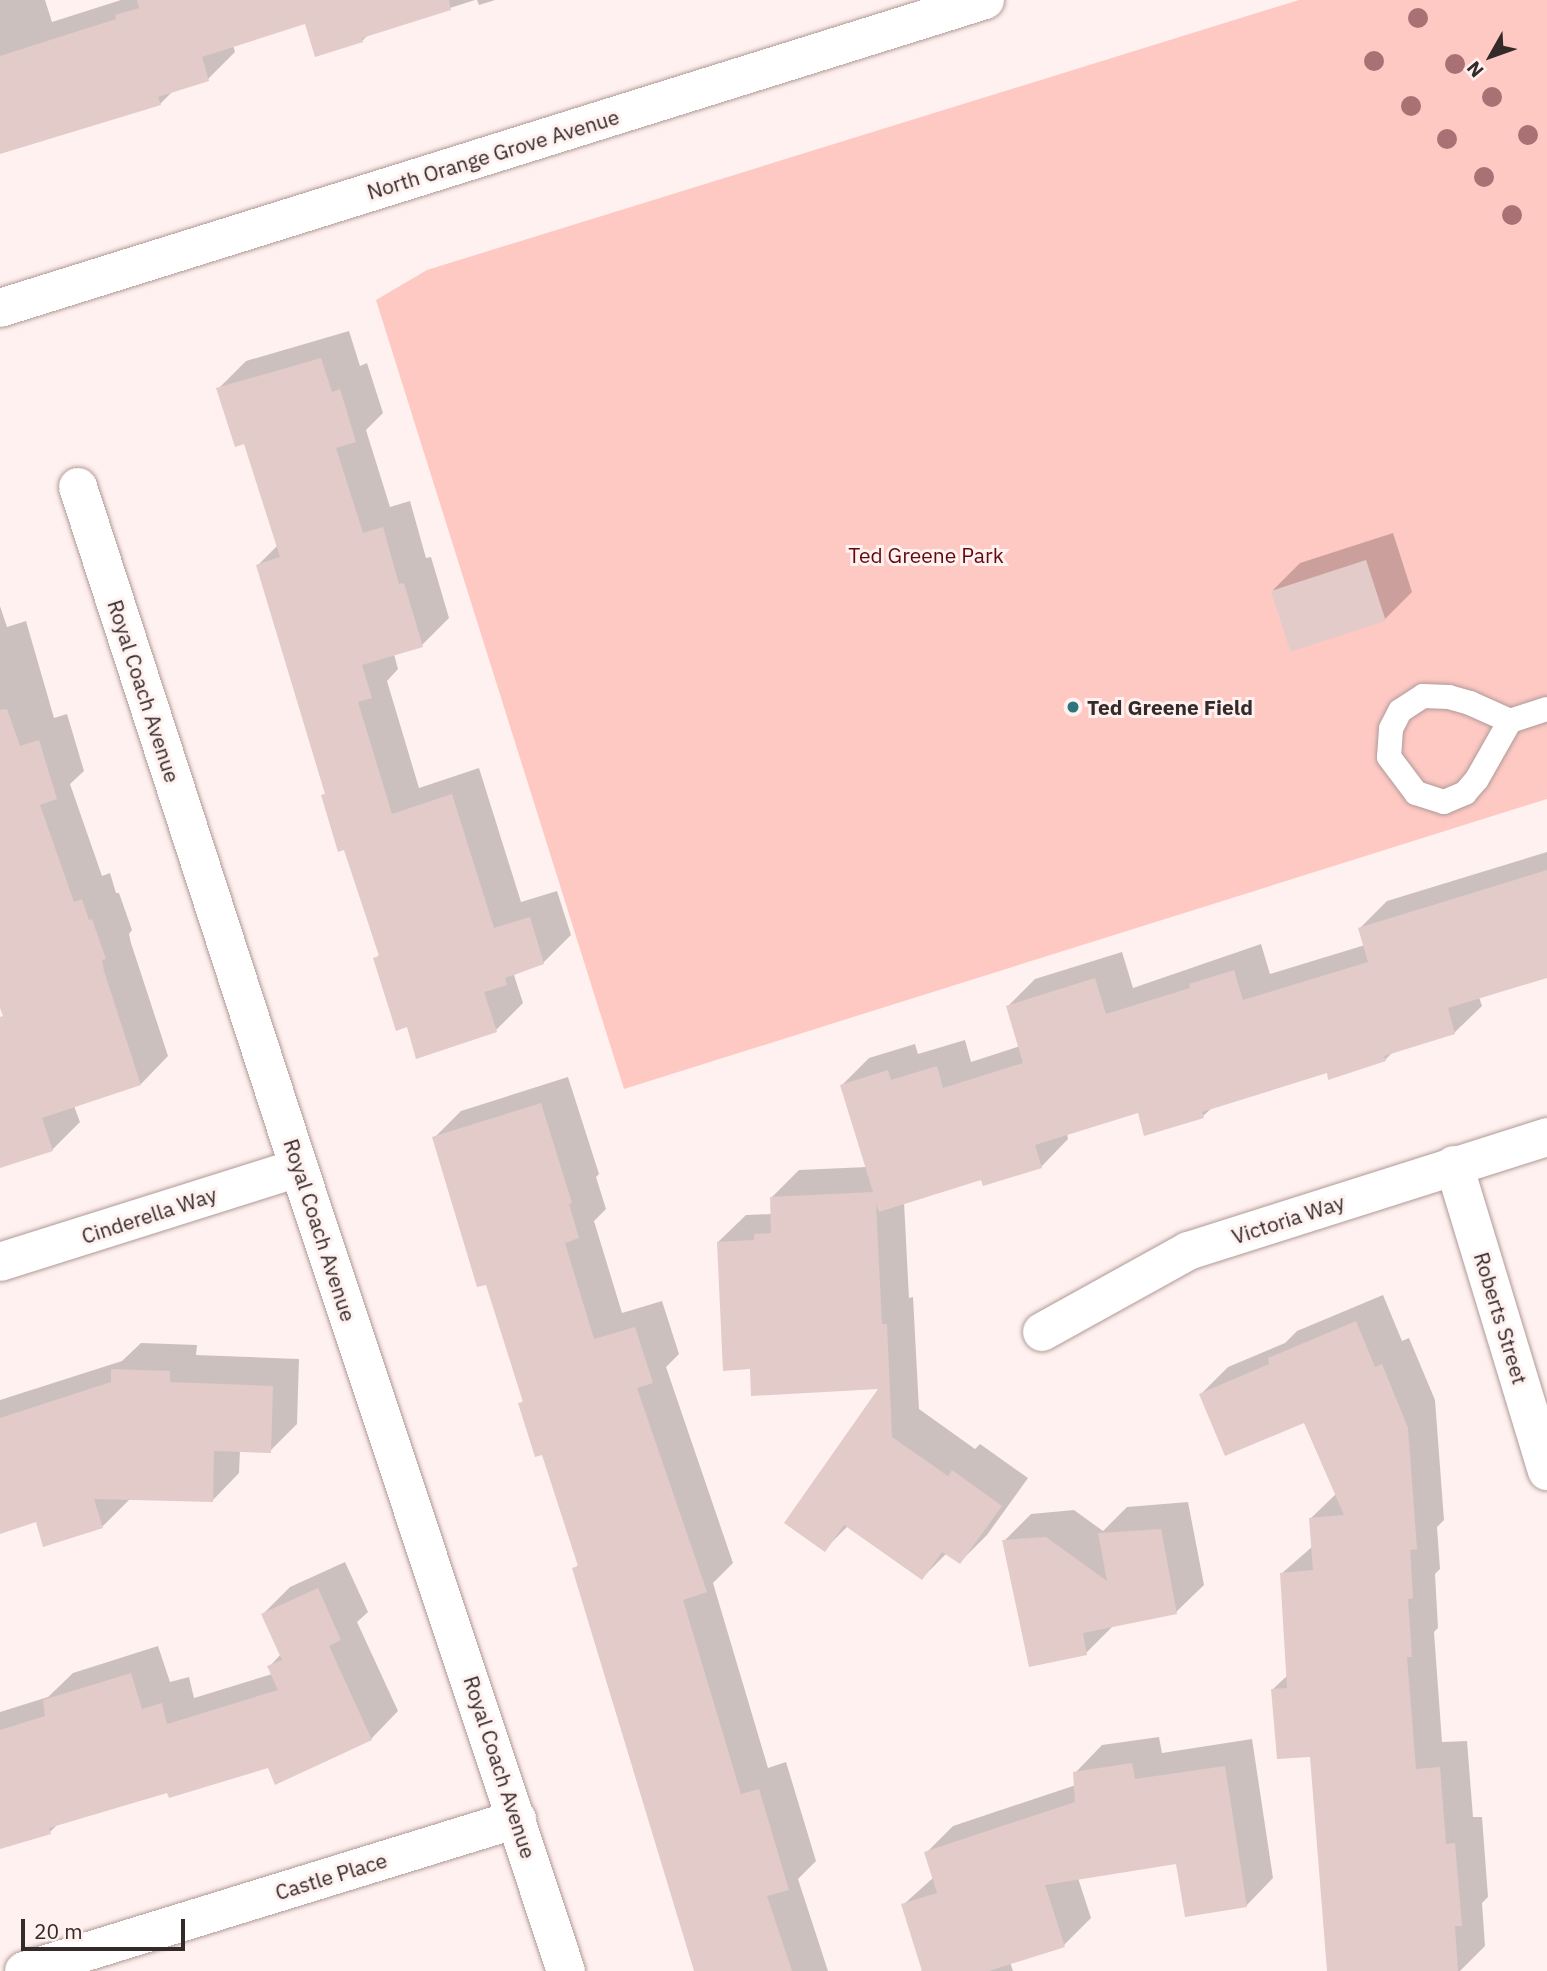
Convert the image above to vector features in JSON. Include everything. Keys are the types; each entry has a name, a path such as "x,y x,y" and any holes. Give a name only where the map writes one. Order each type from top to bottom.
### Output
{"street":[{"name":"North Orange Grove Avenue","path":"0,308 985,0"},
{"name":"Royal Coach Avenue","path":"78,487 299,1168 566,1971"},
{"name":"Victoria Way","path":"1042,1332 1188,1251 1547,1137"},
{"name":"Roberts Street","path":"1454,1165 1547,1471"},
{"name":"Cinderella Way","path":"0,1262 299,1168"},
{"name":"Castle Place","path":"24,1971 517,1819"}],"lane":[{"path":"1510,721 1477,779 1465,793 1444,802 1416,793 1389,757 1391,729 1400,711 1423,696 1449,697 1470,703 1510,721 1547,709"}],"green space":[{"name":"Ted Greene Park","path":"1299,0 1547,0 1547,799 624,1089 376,300 427,270"}],"building":[{"path":"137,0 449,0 451,10 362,38 363,42 315,57 305,24 202,57 209,81 158,97 161,105 0,154 0,56 116,19 115,15 139,8"},
{"path":"321,358 332,392 340,389 356,442 336,448 363,533 383,527 399,584 404,583 423,647 362,665 372,698 358,702 392,814 452,794 494,928 530,917 544,964 505,978 507,985 484,992 497,1032 416,1059 407,1027 396,1031 373,958 379,956 344,850 338,852 321,795 325,794 256,565 280,557 244,444 235,447 216,388"},
{"path":"1366,560 1386,621 1291,652 1271,591"},
{"path":"7,709 20,746 39,740 57,799 40,805 74,902 82,899 89,920 92,919 106,959 102,960 104,971 141,1085 42,1118 53,1151 0,1168 0,1017 3,1016 0,1008 0,710"},
{"path":"1547,870 1547,978 1448,1008 1455,1034 1384,1056 1386,1061 1328,1080 1327,1073 1202,1112 1204,1118 1144,1136 1138,1113 1035,1145 1042,1168 983,1186 981,1180 879,1212 876,1204 882,1324 887,1324 892,1437 948,1476 952,1470 1002,1506 960,1564 942,1552 922,1580 844,1525 825,1552 784,1523 878,1389 751,1396 750,1369 723,1371 717,1242 754,1240 754,1234 771,1233 770,1197 873,1192 840,1085 888,1070 891,1080 937,1066 943,1088 1023,1063 1006,1006 1095,978 1106,1014 1190,988 1189,984 1234,970 1243,1000 1368,962 1358,928"},
{"path":"541,1103 572,1203 569,1204 579,1238 565,1243 594,1339 635,1327 653,1383 637,1388 707,1592 683,1600 741,1794 759,1789 789,1890 767,1896 792,1971 694,1971 572,1568 578,1566 542,1455 535,1457 518,1403 523,1402 486,1285 477,1287 432,1137"},
{"path":"1356,1321 1375,1367 1382,1364 1408,1428 1417,1549 1410,1550 1413,1598 1408,1599 1412,1657 1407,1657 1416,1769 1440,1767 1446,1844 1455,1843 1462,1926 1455,1926 1458,1971 1327,1971 1310,1757 1277,1759 1271,1689 1287,1688 1280,1573 1313,1570 1309,1518 1344,1515 1304,1423 1225,1456 1199,1394 1269,1364 1268,1358"},
{"path":"111,1369 170,1371 170,1382 273,1386 271,1453 214,1451 213,1502 94,1499 103,1528 43,1547 36,1522 0,1534 0,1418 111,1382"},
{"path":"1161,1529 1177,1614 1083,1633 1087,1655 1029,1667 1002,1540 1046,1537 1107,1581 1098,1533"},
{"path":"318,1588 341,1640 329,1646 372,1740 275,1785 268,1768 169,1798 167,1793 49,1828 51,1834 0,1849 0,1730 45,1716 43,1700 131,1673 142,1709 162,1703 167,1724 278,1690 267,1666 282,1660 261,1614"},
{"path":"1132,1763 1135,1779 1225,1766 1247,1907 1185,1917 1176,1864 1045,1885 1065,1947 989,1971 922,1971 901,1904 937,1893 924,1852 1075,1802 1073,1772"}],"place":[{"name":"Ted Greene Field","path":"1073,707"}]}
